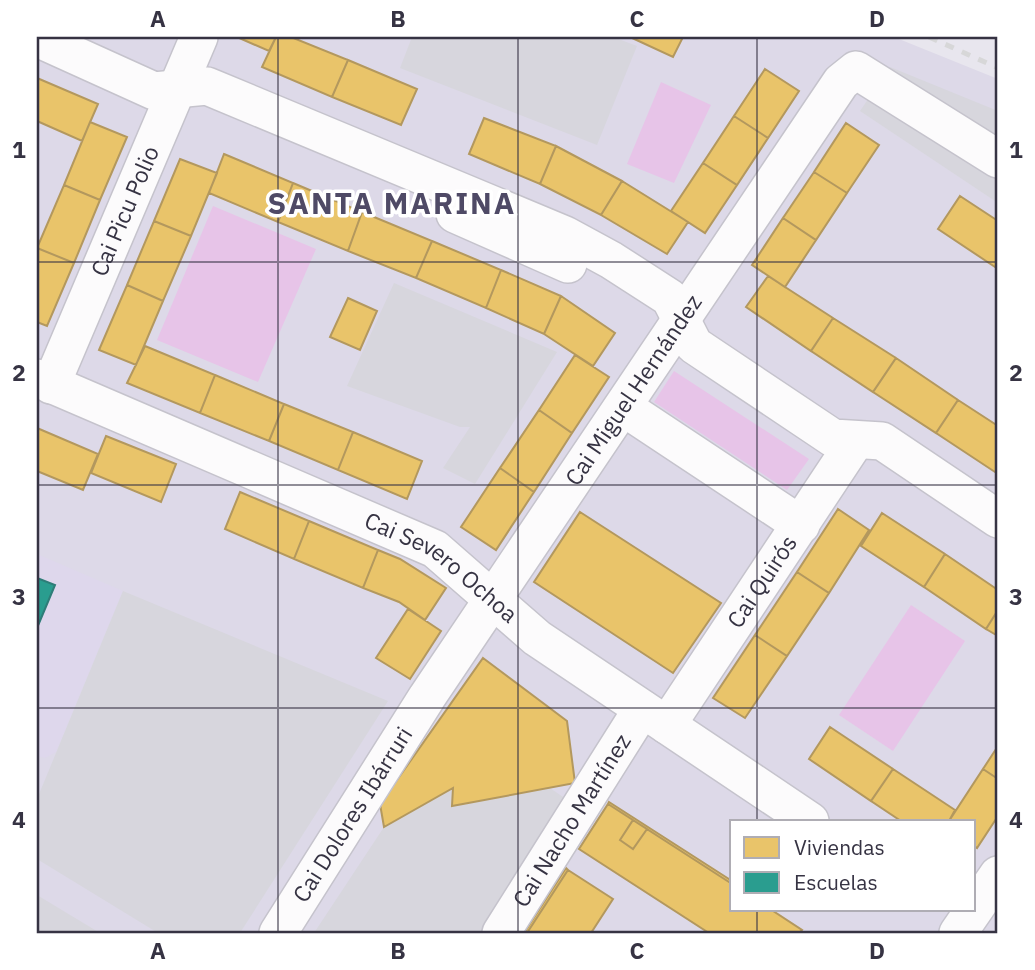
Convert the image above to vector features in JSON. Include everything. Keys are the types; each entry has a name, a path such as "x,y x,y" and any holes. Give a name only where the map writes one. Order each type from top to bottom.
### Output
{"street":[{"path":"94,37 162,67 178,88"},
{"name":"Cai Picu Polio","path":"44,381 199,37"},
{"path":"37,38 155,90 207,86 523,215 611,260 670,298 682,321 707,323 846,418 868,462 998,546"},
{"name":"Cai Miguel Hernández","path":"427,697 841,82 856,70 998,159"},
{"name":"Cai Severo Ochoa","path":"44,381 435,549 537,638 808,820"},
{"path":"623,407 800,525"},
{"path":"856,440 881,441 998,519"},
{"name":"Cai Quirós","path":"654,717 800,525 856,440"},
{"name":"Cai Dolores Ibárruri","path":"278,933 427,697"},
{"name":"Cai Nacho Martínez","path":"501,933 654,717"},
{"path":"976,898 998,875"}],"shaded area":[{"path":"37,37 894,37 998,79 998,933 37,933"},
{"path":"412,37 613,37 637,46 597,145 400,68"},
{"path":"890,67 998,111 998,203 860,111"},
{"path":"661,82 711,105 674,183 627,164"},
{"path":"213,206 316,249 258,382 157,340"},
{"path":"394,283 557,352 475,484 443,468 470,427 460,427 347,386"},
{"path":"674,371 809,459 787,490 654,402"},
{"path":"37,554 123,591 56,752 45,758 37,756"},
{"path":"123,591 388,701 240,933 158,933 37,859 37,799"},
{"path":"911,605 965,641 893,751 839,715"},
{"path":"453,788 453,806 550,788 566,799 480,933 314,933 384,827"},
{"path":"37,895 100,933 37,933"}],"building: Viviendas":[{"path":"237,37 276,37 269,51"},
{"path":"276,37 291,37 348,60 332,97 262,67"},
{"path":"630,37 683,37 673,57"},
{"path":"348,60 417,89 401,125 332,97"},
{"path":"765,69 799,91 768,138 734,116"},
{"path":"37,78 98,104 82,141 37,121"},
{"path":"734,116 768,138 737,185 703,163"},
{"path":"484,118 556,146 540,184 469,154"},
{"path":"90,122 127,137 100,200 64,185"},
{"path":"846,123 879,145 847,193 814,172"},
{"path":"556,146 622,181 601,215 540,184"},
{"path":"224,154 293,183 278,222 209,193"},
{"path":"180,159 217,173 191,236 154,221"},
{"path":"703,163 737,185 705,233 671,211"},
{"path":"814,172 847,193 816,240 783,218"},
{"path":"622,181 688,222 667,254 601,215"},
{"path":"293,183 362,212 348,251 278,222"},
{"path":"64,185 100,200 74,263 37,248"},
{"path":"960,196 998,221 998,269 938,229"},
{"path":"362,212 432,241 416,278 348,251"},
{"path":"783,218 816,240 785,287 752,265"},
{"path":"154,221 191,236 163,301 127,285"},
{"path":"432,241 501,270 486,308 416,278"},
{"path":"37,248 74,263 47,326 37,322"},
{"path":"501,270 561,296 544,334 486,308"},
{"path":"768,276 833,318 811,351 746,307"},
{"path":"127,285 163,301 136,365 99,350"},
{"path":"561,296 615,333 593,366 544,334"},
{"path":"348,298 377,311 360,350 330,337"},
{"path":"833,318 896,358 873,392 811,351"},
{"path":"145,346 215,375 200,413 127,383"},
{"path":"575,355 609,377 572,433 539,410"},
{"path":"896,358 958,400 936,433 873,392"},
{"path":"215,375 284,404 269,441 200,413"},
{"path":"958,400 998,426 998,474 936,433"},
{"path":"284,404 353,432 338,470 269,441"},
{"path":"539,410 572,433 534,492 500,468"},
{"path":"37,428 98,454 83,490 37,471"},
{"path":"353,432 422,461 407,499 338,470"},
{"path":"106,436 176,464 161,502 91,473"},
{"path":"500,468 534,492 496,550 461,527"},
{"path":"240,492 309,521 294,559 225,529"},
{"path":"838,509 869,530 829,593 797,572"},
{"path":"580,512 721,603 673,673 534,582"},
{"path":"882,513 945,554 924,587 861,546"},
{"path":"309,521 378,550 363,588 294,559"},
{"path":"378,550 400,559 446,588 425,620 399,602 363,588"},
{"path":"945,554 998,590 998,610 986,629 924,587"},
{"path":"797,572 829,593 787,656 755,635"},
{"path":"408,609 441,631 410,679 376,658"},
{"path":"998,610 998,636 986,629"},
{"path":"755,635 787,656 745,718 713,698"},
{"path":"483,658 567,721 575,783 452,806 453,788 384,827 380,804"},
{"path":"830,727 893,769 871,801 809,759"},
{"path":"998,746 998,779 983,769"},
{"path":"893,769 955,810 950,820 900,820 871,801"},
{"path":"983,769 998,779 998,816 977,848 976,820 950,820"},
{"path":"609,802 730,880 730,883 608,804"},
{"path":"608,804 633,820 620,840 633,849 647,829 730,883 730,911 773,911 802,930 799,933 709,933 579,849"},
{"path":"633,820 647,829 633,849 620,840"},
{"path":"566,868 568,870 527,933 524,933"},
{"path":"568,870 613,899 591,933 527,933"}],"building: Escuelas":[{"path":"37,578 55,585 37,628"}],"railway":[{"path":"929,37 998,68"}],"district":[{"name":"SANTA MARINA","path":"392,204"}]}
